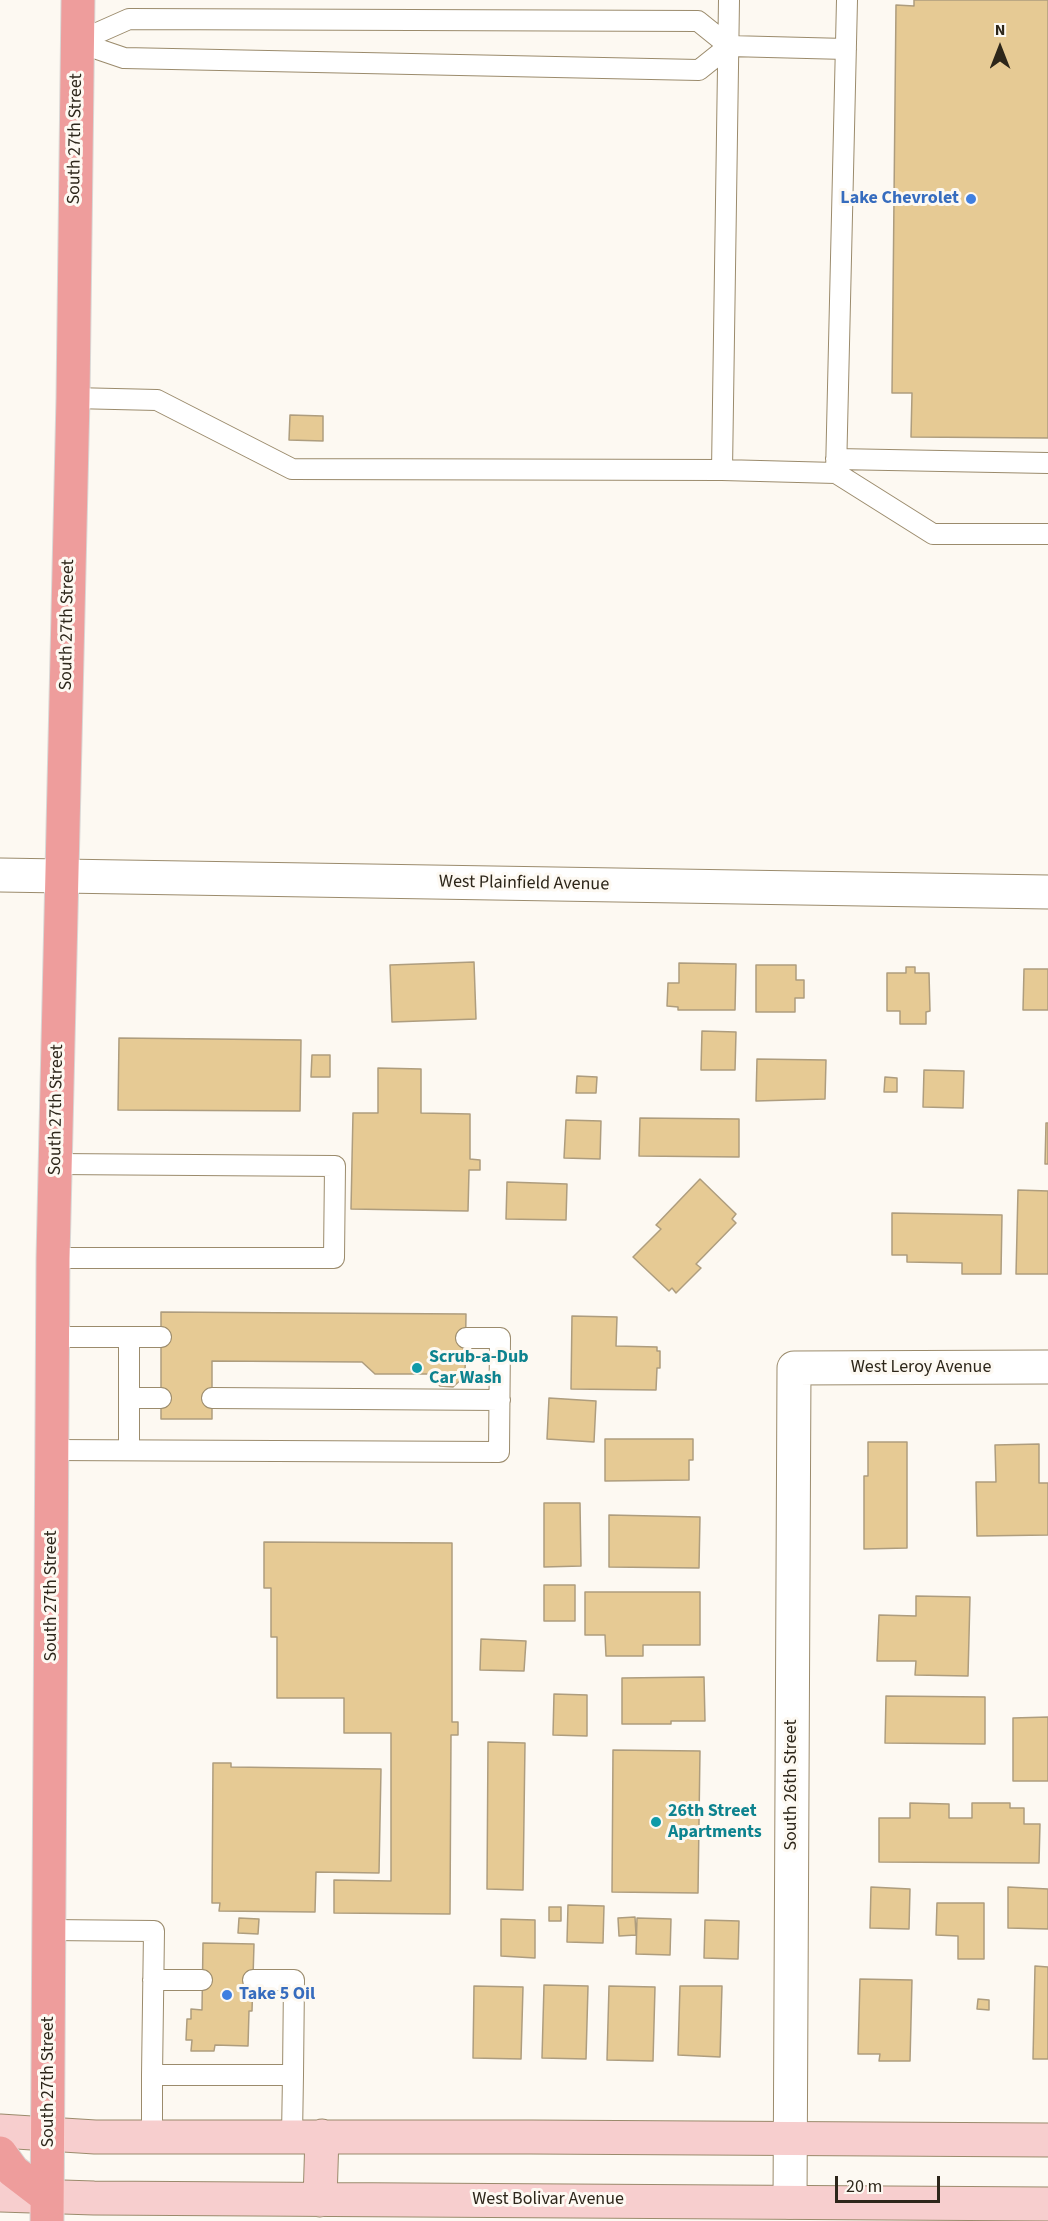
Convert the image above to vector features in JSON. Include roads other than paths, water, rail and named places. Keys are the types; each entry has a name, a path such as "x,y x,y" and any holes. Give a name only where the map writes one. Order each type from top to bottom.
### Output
{"main road":[{"name":"South 27th Street","path":"47,2209 53,1258 73,398 78,0"},
{"path":"0,2152 13,2171 47,2209"}],"street":[{"name":"West Plainfield Avenue","path":"0,874 62,877 1048,892"},
{"name":"West Leroy Avenue","path":"794,1368 1048,1367"},
{"name":"South 26th Street","path":"790,2202 794,1368"},
{"path":"0,2131 95,2137 1048,2140"},
{"path":"307,2136 320,2200"},
{"name":"West Bolivar Avenue","path":"0,2195 47,2209 320,2200 532,2199 1048,2204"}],"lane":[{"path":"723,470 729,0"},
{"path":"836,466 847,0"},
{"path":"77,42 129,19 698,21 729,46 846,49"},
{"path":"77,42 124,58 699,70 729,46"},
{"path":"73,398 157,400 292,469 723,470 1048,463"},
{"path":"836,466 933,534 1048,534"},
{"path":"53,1258 334,1258 335,1167 56,1164"},
{"path":"53,1337 161,1337"},
{"path":"129,1337 129,1450"},
{"path":"52,1450 499,1452 500,1338 466,1338"},
{"path":"129,1398 161,1398"},
{"path":"212,1398 500,1400"},
{"path":"50,1929 154,1931 152,2137"},
{"path":"153,1980 202,1980"},
{"path":"253,1980 294,1980 293,2075 307,2136"},
{"path":"152,2075 293,2075"}],"place":[{"name":"Lake Chevrolet","path":"971,199"},
{"name":"Scrub-a-Dub Car Wash","path":"417,1368"},
{"name":"26th Street Apartments","path":"656,1822"},
{"name":"Take 5 Oil","path":"227,1995"}]}
